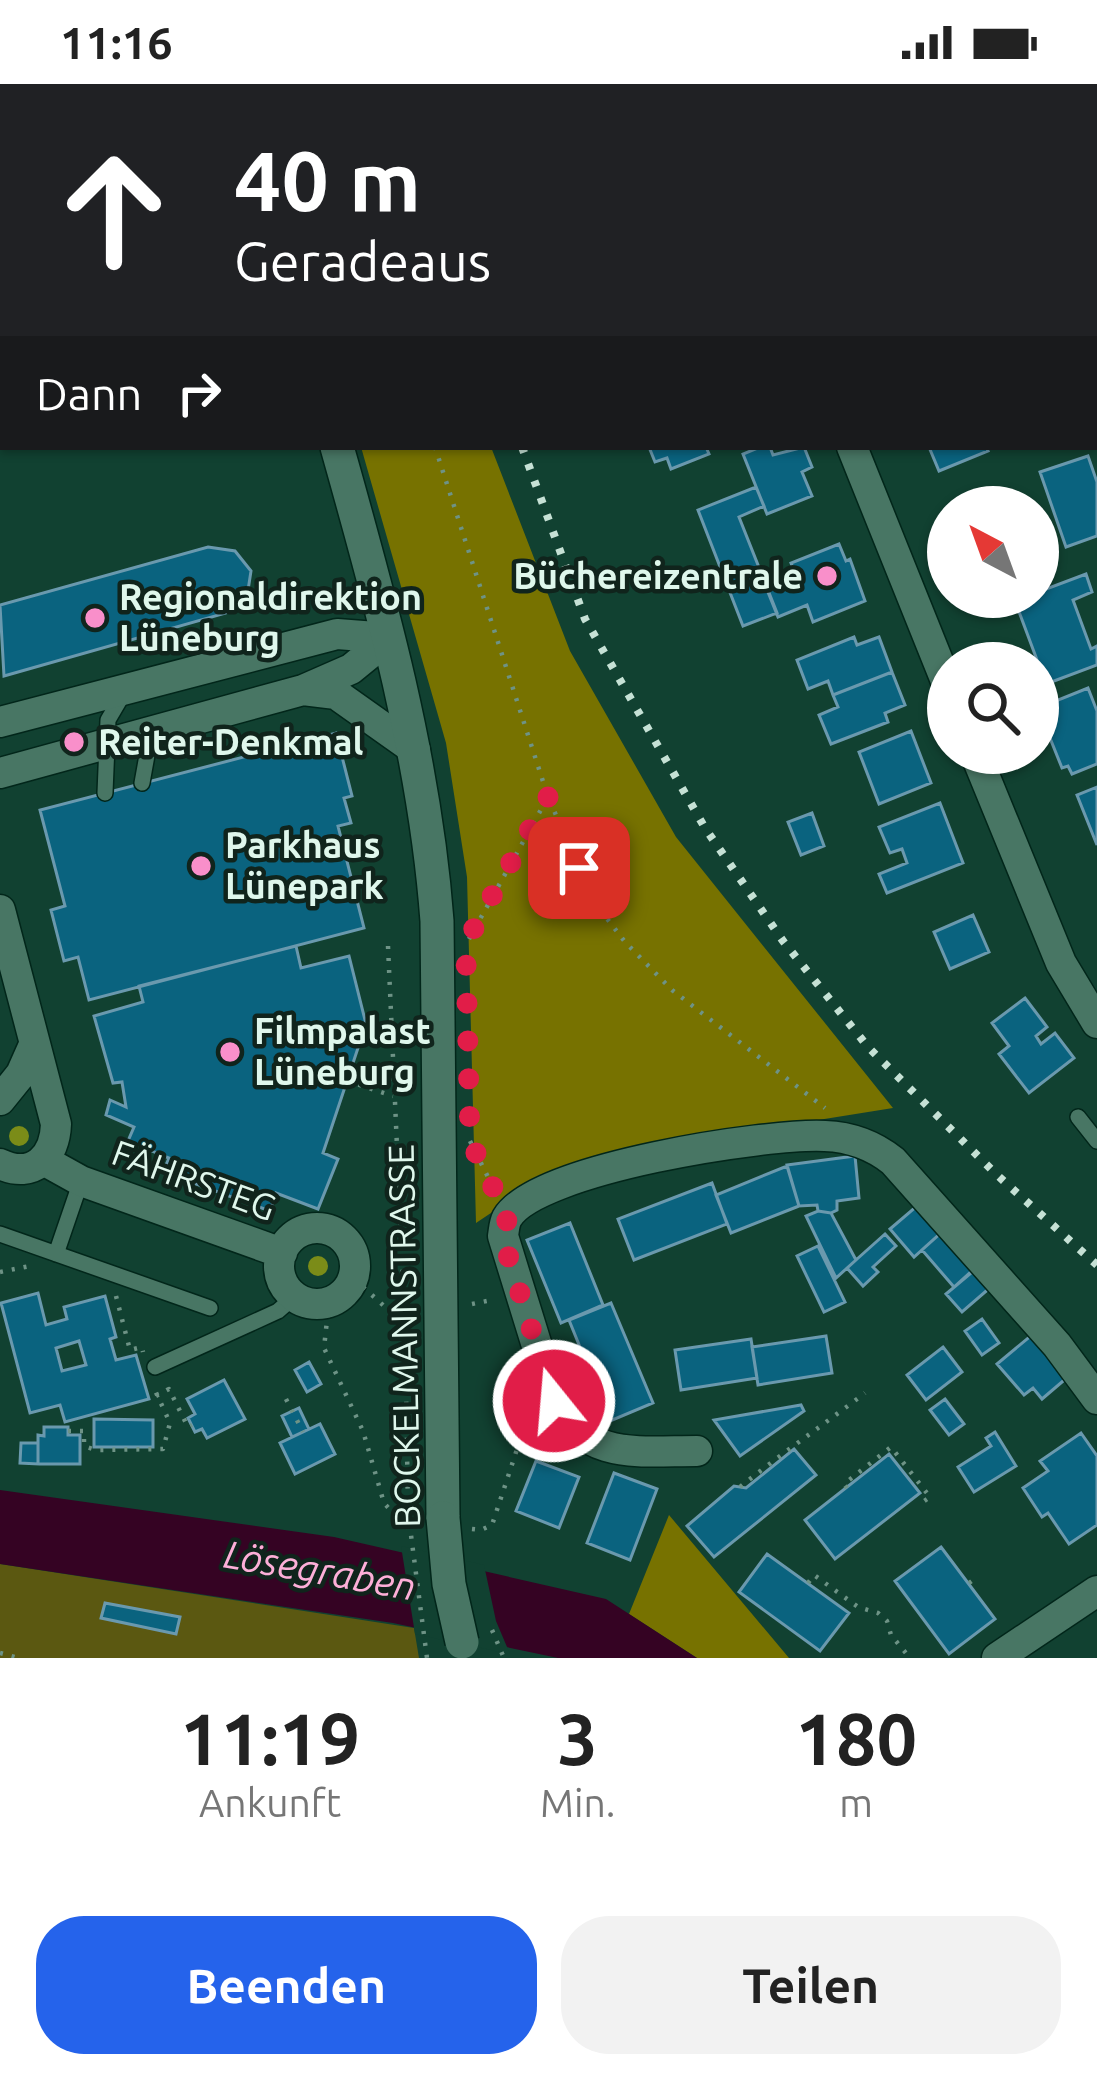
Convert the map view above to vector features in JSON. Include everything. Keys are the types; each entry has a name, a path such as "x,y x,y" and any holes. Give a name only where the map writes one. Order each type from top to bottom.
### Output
{"main road":[{"name":"BOCKELMANNSTRASSE","path":"338,450 389,638 431,836 458,1521 449,1583 469,1646"}],"street":[{"path":"853,450 930,642"},
{"path":"0,722 337,634 389,638"},
{"path":"0,773 302,690 351,669 389,638"},
{"path":"302,690 336,694 415,750"},
{"path":"984,774 1061,963 1097,1023"},
{"path":"0,910 56,1124 56,1144 45,1161 27,1170 0,1164"},
{"path":"0,1100 21,1074 33,1047"},
{"path":"697,1451 616,1450 589,1441 566,1422 544,1368 505,1227 524,1202 604,1168 771,1138 826,1136 860,1141 893,1161 1044,1330 1097,1399"},
{"name":"FÄHRSTEG","path":"45,1161 81,1181 282,1253"},
{"name":"FÄHRSTEG","path":"294,1297 280,1277 282,1253 298,1233 324,1229 336,1233 353,1252 353,1279"},
{"path":"294,1297 317,1304 329,1302 348,1289 353,1279"},
{"path":"997,1658 1097,1591"}],"lane":[{"path":"105,793 108,720 127,689"},
{"path":"142,783 151,732"},
{"path":"1078,1118 1097,1141"},
{"name":"FÄHRSTEG","path":"56,1254 81,1181"},
{"path":"0,1234 210,1308"},
{"path":"151,1370 278,1311 294,1297"}],"path":[{"path":"436,450 548,797 595,903 672,990 847,1125 860,1141"},
{"path":"468,942 548,797"},
{"path":"388,946 405,1325 408,1512 427,1658"},
{"path":"346,1081 395,1096"},
{"path":"470,1141 505,1227"},
{"path":"68,1431 84,1431 84,1446 96,1450 163,1449 170,1424 142,1347 130,1350 110,1273"},
{"path":"353,1279 405,1325"},
{"path":"329,1302 324,1348 363,1431 383,1503 394,1514"},
{"path":"482,1530 492,1525 544,1368"},
{"path":"156,1396 169,1389 188,1426 192,1425"},
{"path":"740,1487 795,1441 813,1434 865,1393"},
{"path":"286,1399 303,1432"},
{"path":"847,1488 844,1484 891,1447 929,1497 920,1504"},
{"path":"458,1521 475,1540"},
{"path":"808,1583 814,1576 858,1607 878,1613 910,1658"},
{"path":"969,1583 976,1578"},
{"path":"469,1646 504,1658"},
{"path":"0,1653 19,1658"}],"shaded area":[{"path":"362,450 492,450 570,651 676,837 893,1108 601,1155 533,1185 476,1223 467,877 446,743"},
{"path":"669,1515 789,1658 697,1658 629,1614"},
{"path":"0,1564 414,1628 419,1658 0,1658"}],"water":[{"name":"Lösegraben","path":"0,1490 334,1537 606,1599 697,1658 558,1658 393,1623 0,1564"}],"pier":[{"path":"401,1546 484,1565 496,1621 510,1654 415,1634"}],"building":[{"path":"650,450 707,450 709,454 671,469 667,458 655,462"},
{"path":"805,450 812,467 802,472 812,496 767,514 743,454"},
{"path":"930,450 988,451 939,471"},
{"path":"1088,456 1097,482 1097,536 1066,547 1059,527 1059,486 1045,486 1040,472"},
{"path":"756,487 764,506 739,517 777,613 743,626 698,510"},
{"path":"839,544 846,561 850,559 865,601 813,622 807,605 778,617 766,587 796,575 791,563"},
{"path":"208,547 235,551 251,571 247,597 226,613 4,676 0,605"},
{"path":"1086,574 1092,592 1073,600 1091,649 1097,646 1097,665 1059,679 1059,642 1030,642 1021,618 1059,618 1059,584"},
{"path":"854,637 857,645 879,637 892,672 833,695 828,681 808,689 797,660"},
{"path":"892,672 905,705 885,713 888,722 831,744 819,715 838,707 833,695"},
{"path":"1088,688 1097,711 1097,764 1072,774 1059,760 1059,700"},
{"path":"911,731 931,783 879,804 859,752"},
{"name":"Parkhaus Lünepark","path":"336,733 352,796 344,798 351,823 338,826 364,928 89,1000 78,957 64,961 51,910 65,906 40,810"},
{"path":"1097,787 1097,845 1077,795"},
{"path":"940,803 963,863 887,893 879,874 907,863 902,849 890,853 879,827"},
{"path":"812,813 824,846 801,855 788,822"},
{"path":"973,915 989,952 950,969 934,932"},
{"name":"Filmpalast Lüneburg","path":"296,946 301,968 349,956 366,1024 323,1153 338,1159 318,1209 276,1193 270,1211 163,1172 169,1158 128,1141 134,1127 106,1115 110,1100 126,1107 122,1082 113,1083 94,1016 143,1002 139,986"},
{"path":"1025,998 1047,1027 1036,1036 1041,1044 1055,1033 1074,1058 1029,1093 999,1054 1009,1046 992,1023"},
{"path":"855,1156 859,1198 837,1201 837,1210 831,1213 818,1211 817,1205 799,1206 787,1165"},
{"path":"787,1166 799,1206 731,1233 716,1195"},
{"path":"712,1183 727,1224 634,1260 618,1219"},
{"path":"918,1205 942,1232 914,1257 890,1229"},
{"path":"831,1213 856,1260 836,1278 806,1216"},
{"path":"570,1223 603,1305 561,1323 527,1240"},
{"path":"942,1232 974,1269 954,1287 922,1250"},
{"path":"885,1234 896,1246 873,1267 878,1272 863,1286 847,1268"},
{"path":"818,1246 845,1302 824,1312 797,1256"},
{"path":"977,1268 992,1286 962,1312 946,1294"},
{"path":"38,1293 46,1325 67,1319 64,1307 105,1296 116,1337 110,1339 116,1360 136,1355 149,1399 65,1422 60,1405 30,1413 1,1303","holes":["79,1341 86,1365 62,1371 56,1348"]},
{"path":"611,1303 653,1403 610,1421 569,1320"},
{"path":"982,1319 999,1343 982,1355 965,1331"},
{"path":"1033,1334 1069,1376 1042,1399 1033,1388 1024,1395 997,1364"},
{"path":"826,1336 832,1373 758,1385 752,1347"},
{"path":"751,1339 757,1378 681,1390 675,1350"},
{"path":"943,1347 962,1372 926,1400 907,1375"},
{"path":"309,1362 321,1384 307,1392 295,1370"},
{"path":"224,1380 245,1419 207,1438 202,1429 195,1432 188,1418 195,1414 187,1399"},
{"path":"945,1399 964,1424 949,1435 930,1410"},
{"path":"801,1405 804,1411 740,1456 714,1420"},
{"path":"299,1408 309,1429 292,1437 282,1416"},
{"path":"94,1419 153,1420 153,1447 94,1447"},
{"path":"320,1424 335,1454 295,1474 280,1443"},
{"path":"44,1427 68,1427 68,1435 80,1435 80,1464 38,1464 38,1435 44,1436"},
{"path":"995,1432 1016,1466 974,1492 958,1467 991,1446 986,1438"},
{"path":"1081,1433 1097,1456 1097,1525 1069,1544 1048,1513 1042,1517 1023,1488 1048,1471 1040,1461"},
{"path":"21,1443 38,1443 38,1464 20,1463"},
{"path":"794,1449 816,1475 714,1557 687,1526 734,1486 746,1488"},
{"path":"889,1454 920,1493 835,1559 805,1520"},
{"path":"536,1461 579,1477 559,1528 516,1511"},
{"path":"614,1473 657,1489 630,1560 587,1543"},
{"path":"941,1547 995,1619 949,1654 895,1581"},
{"path":"767,1554 849,1613 820,1651 739,1592"},
{"path":"105,1603 180,1617 176,1634 101,1618"}],"railway":[{"path":"523,450 585,619 705,828 783,941 868,1047 996,1174 1097,1265"}],"place":[{"name":"Büchereizentrale","path":"827,576"},
{"name":"Regionaldirektion Lüneburg","path":"95,618"},
{"name":"Reiter-Denkmal","path":"74,742"},
{"name":"Parkhaus Lünepark","path":"201,866"},
{"name":"Filmpalast Lüneburg","path":"230,1052"}],"route":[{"path":"554,1401 502,1236 508,1217 470,1141 466,956 474,928 548,797 579,868"}]}
